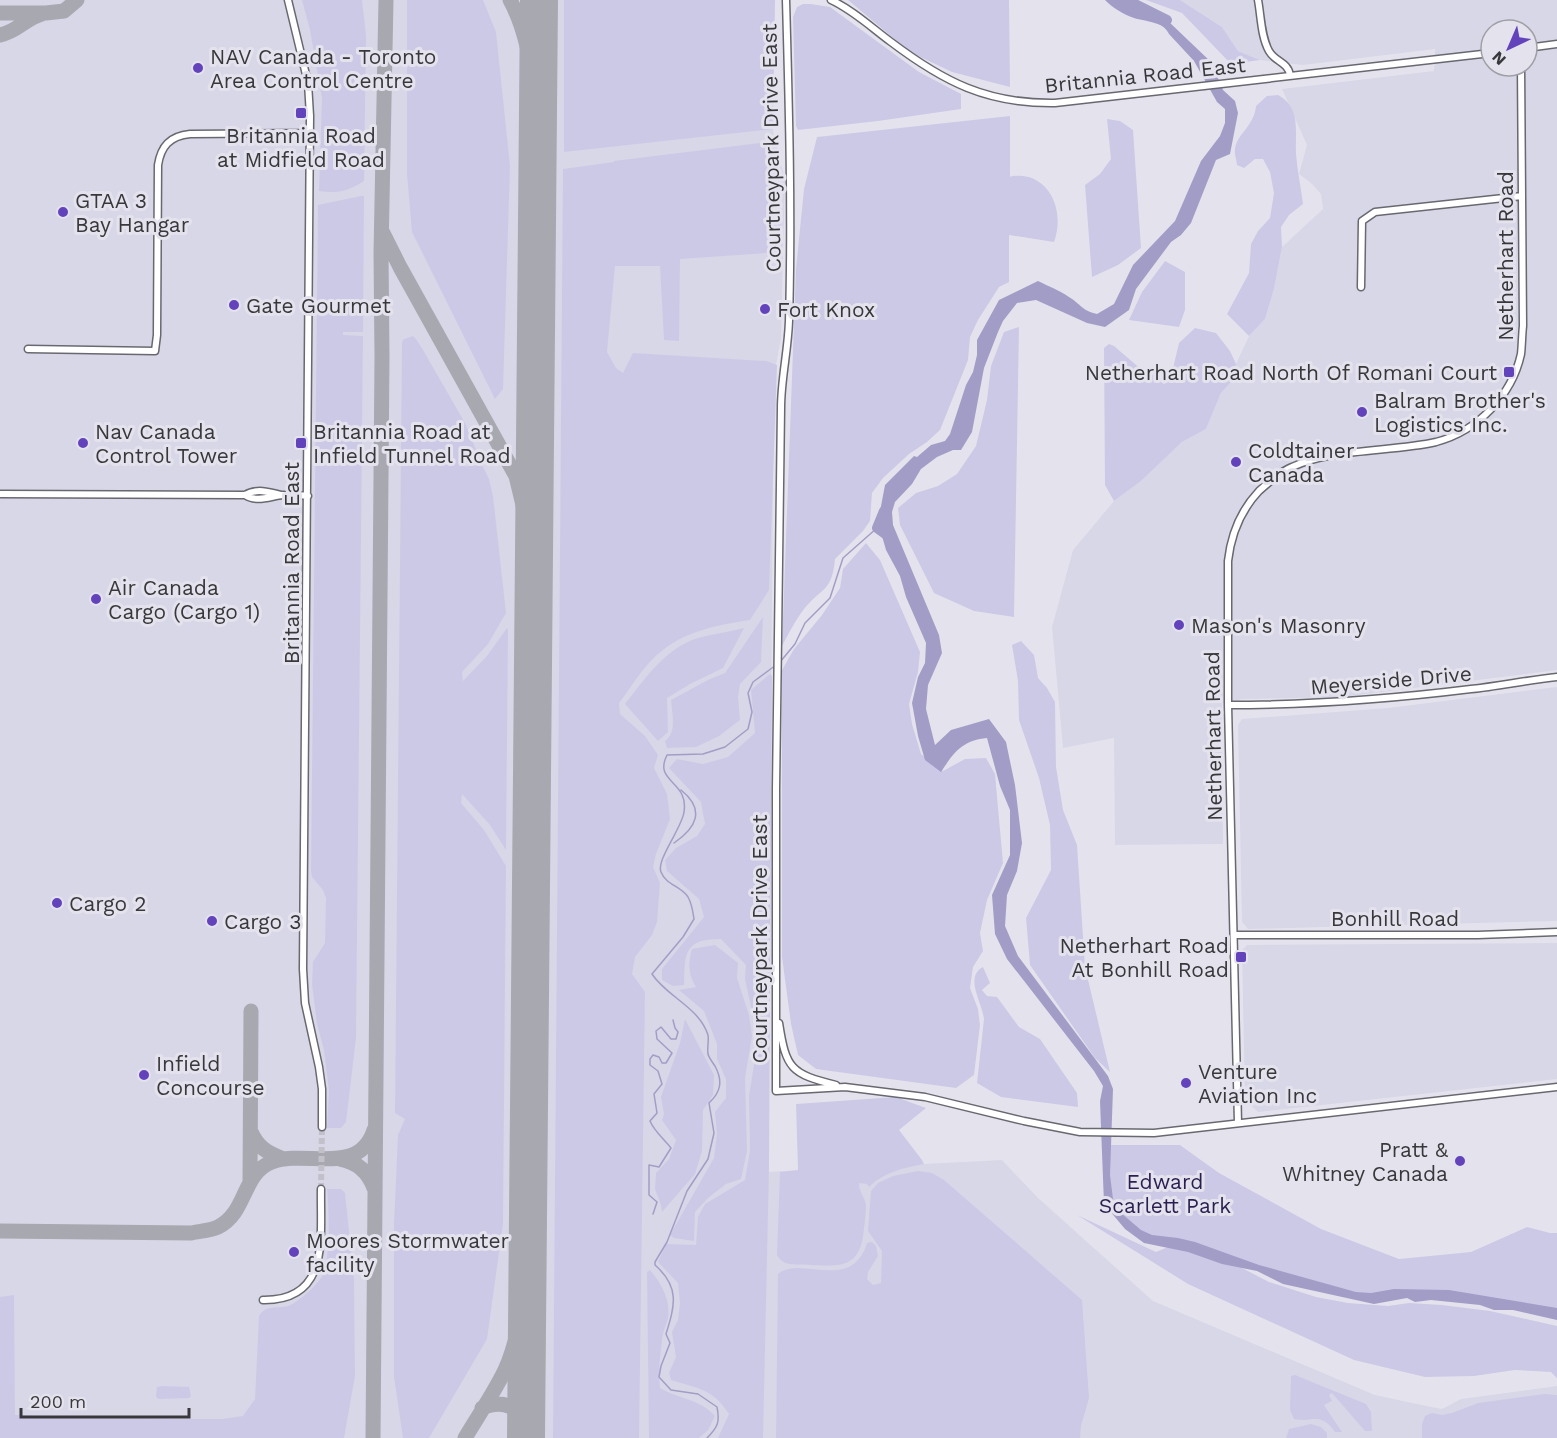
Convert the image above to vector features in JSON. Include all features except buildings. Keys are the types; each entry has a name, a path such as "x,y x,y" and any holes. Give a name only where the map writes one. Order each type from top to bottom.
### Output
{"street":[{"name":"Britannia Road East","path":"288,0 308,83 311,134 303,969 305,1003 322,1089 322,1127"},
{"name":"Courtneypark Drive East","path":"786,0 790,131 789,323 781,397 777,679 776,1091 845,1087 935,1099 1063,1129 1113,1134 1154,1133 1557,1088"},
{"path":"1258,0 1267,48 1272,57 1288,68 1290,75"},
{"name":"Britannia Road East","path":"834,1 921,65 943,78 998,98 1031,104 1479,54"},
{"path":"1539,46 1557,44"},
{"name":"Netherhart Road","path":"1238,1123 1228,705 1230,545 1241,515 1252,499 1292,467 1331,457 1438,441 1459,434 1493,408 1505,392 1521,354 1523,326 1521,78"},
{"path":"28,349 155,351 158,165 163,147 175,137 190,134 311,134"},
{"path":"1361,287 1362,221 1375,212 1522,196"},
{"path":"0,494 245,495 250,492 268,492 281,495 308,495"},
{"name":"Meyerside Drive","path":"1228,705 1292,705 1357,701 1557,677"},
{"name":"Bonhill Road","path":"1234,935 1478,935 1557,932"},
{"path":"776,1008 782,1044 789,1063 807,1078 845,1087"},
{"path":"263,1300 288,1298 311,1280 317,1269 320,1257 321,1189"}],"shaded area":[{"path":"0,0 766,0 772,119 775,144 785,178 781,338 774,376 767,1172 1002,1160 1037,1197 1153,1301 1375,1395 1417,1404 1442,1409 1461,1399 1557,1386 1557,1438 0,1438"},
{"path":"1105,0 1129,0 1146,12 1160,15 1211,62 1223,90 1235,101 1238,113 1230,154 1216,160 1191,223 1181,235 1171,242 1136,289 1129,310 1105,327 1087,323 1036,300 1017,303 1003,321 984,368 972,432 961,450 953,450 937,457 921,469 912,484 895,502 892,512 893,525 939,635 942,653 928,685 926,709 935,745 951,730 989,719 1006,742 1015,785 1022,843 1017,871 1007,895 1005,926 1018,956 1108,1076 1113,1089 1110,1175 1114,1207 1141,1230 1152,1235 1195,1242 1259,1265 1356,1292 1371,1293 1394,1289 1449,1290 1557,1308 1557,1320 1513,1310 1494,1310 1480,1305 1431,1300 1415,1302 1407,1298 1374,1304 1283,1284 1257,1271 1222,1264 1188,1252 1144,1243 1125,1229 1104,1204 1100,1101 1103,1086 1094,1071 1007,959 995,934 992,895 1010,855 1010,810 1000,786 987,738 965,744 941,772 925,760 912,703 918,677 925,663 926,643 906,597 900,576 886,550 878,522 885,485 914,456 917,457 931,445 945,441 950,434 966,385 973,372 977,355 977,340 999,300 1038,281 1097,314 1114,304 1133,265 1175,221 1201,161 1220,136 1225,123 1225,109 1217,102 1194,61 1166,30 1158,24 1126,15"},
{"path":"1180,0 1557,0 1557,670 1342,697 1243,699 1222,703 1223,844 1115,845 1114,738 1063,748 1052,627 1073,550 1114,501 1141,481 1182,442 1206,429 1221,393 1232,381 1236,364 1249,336 1265,319 1274,289 1282,247 1323,209 1321,194 1299,174 1307,145 1282,89 1434,71 1435,49 1303,65 1260,60 1238,51 1222,27"},
{"path":"1557,687 1557,921 1248,929 1242,922 1238,725 1242,719 1388,708"},
{"path":"1557,943 1557,1079 1258,1112 1245,1100 1242,950 1247,945"}],"green space":[{"path":"302,0 362,0 366,36 364,181 343,191 319,191 322,98 310,30"},
{"path":"407,0 483,0 496,32 510,166 503,389 495,399 412,232 407,174"},
{"path":"564,0 775,0 773,129 564,152"},
{"path":"848,0 1009,0 1010,87 952,72 910,52"},
{"path":"1146,0 1180,0 1222,27 1238,51 1260,60 1231,64 1182,13"},
{"path":"803,4 830,7 919,72 961,94 961,109 798,130 796,126 793,17 797,7"},
{"path":"1278,95 1285,100 1294,113 1303,204 1289,215 1281,227 1282,247 1274,289 1265,319 1249,336 1227,314 1249,273 1251,244 1258,231 1270,218 1274,193 1270,172 1263,159 1255,159 1244,168 1237,165 1235,152 1238,139 1252,119 1256,106 1267,96"},
{"path":"1010,116 1010,177 1029,177 1038,181 1051,195 1058,223 1054,242 1009,235 1009,282 999,287 970,337 968,360 940,430 883,478 872,493 870,521 835,559 829,584 804,609 782,646 796,269 804,189 817,137"},
{"path":"1107,119 1120,121 1133,130 1141,248 1118,265 1092,277 1085,185 1100,174 1111,159"},
{"path":"777,141 782,252 680,259 679,341 664,340 660,266 615,266 607,352 616,368 623,373 633,353 766,361 777,365 769,590 750,620 693,633 672,643 656,655 619,703 620,714 645,736 658,755 654,768 667,794 670,819 653,867 660,883 657,922 652,935 635,957 632,974 645,992 639,1438 553,1438 563,169"},
{"path":"364,196 363,332 343,332 343,335 363,336 356,1038 346,1122 341,1128 327,1128 329,1091 312,984 313,962 325,943 326,898 323,890 312,877 311,871 318,205"},
{"path":"1165,261 1185,272 1185,310 1179,327 1129,320 1142,292"},
{"path":"1019,327 1014,617 974,611 934,593 900,525 898,508 916,493 938,486 957,474 976,446 987,400 991,366 1004,332"},
{"path":"1195,328 1216,333 1230,351 1236,364 1232,381 1221,393 1206,429 1182,442 1141,481 1114,501 1105,485 1104,348 1109,344 1114,346 1142,370 1164,384 1170,381 1179,343"},
{"path":"413,336 465,423 477,452 462,459 466,467 480,461 489,479 493,496 506,613 488,644 462,672 463,681 487,656 507,628 508,630 506,850 490,825 462,794 461,803 484,830 506,866 503,1224 487,1339 429,1438 403,1438 394,1377 394,1223 398,1135 405,1119 395,1113 402,342"},
{"path":"866,543 880,560 920,652 918,672 909,704 921,754 943,771 965,759 986,758 995,774 1003,863 987,900 980,933 983,951 973,967 970,988 978,1009 980,1025 974,1075 956,1088 816,1069 798,1055 791,1024 782,957 782,670 794,649 822,615 840,588 843,569"},
{"path":"763,617 761,662 740,684 738,697 740,720 719,736 696,747 667,748 665,741 671,733 673,717 671,700 725,673"},
{"path":"744,628 723,668 667,698 668,732 658,741 625,704 657,665 675,649 698,638"},
{"path":"1021,641 1034,655 1038,678 1055,702 1056,767 1063,810 1077,845 1085,967 1110,1072 1095,1058 1030,965 1026,918 1051,870 1050,825 1039,778 1019,720 1018,681 1012,645"},
{"path":"770,674 772,676 769,1168 763,1438 718,1438 729,1414 723,1405 711,1394 671,1380 669,1373 676,1357 672,1332 678,1320 680,1303 678,1283 658,1262 666,1244 696,1245 698,1217 705,1204 745,1180 750,1151 749,1096 758,1040 745,979 746,965 721,939 693,945 686,957 684,985 673,986 662,980 662,969 704,917 699,899 667,871 665,860 676,848 697,836 705,824 701,802 669,768 677,759 703,764 728,757 755,733 751,690"},
{"path":"715,945 738,963 737,978 749,1015 752,1036 745,1078 747,1151 741,1179 726,1184 695,1212 694,1241 674,1238 670,1235 714,1158 717,1134 715,1112 726,1098 726,1079 717,1059 717,1044 704,1011 679,990 696,987 691,978 692,949"},
{"path":"983,967 990,983 982,990 987,996 997,997 1019,1027 1040,1039 1077,1093 1078,1107 1001,1097 977,1083 984,1019 974,983 978,971"},
{"path":"685,1019 714,1075 713,1095 703,1110 702,1151 695,1174 662,1212 655,1189 656,1173 669,1159 676,1140 662,1120 664,1114 661,1097 680,1043"},
{"path":"896,1097 926,1108 899,1130 924,1164 887,1174 869,1187 867,1184 859,1183 866,1205 862,1241 859,1251 848,1262 822,1266 791,1264 780,1259 777,1255 780,1172 798,1170 796,1104"},
{"name":"Edward Scarlett Park","path":"1106,1145 1180,1145 1219,1173 1321,1229 1399,1259 1471,1252 1527,1227 1557,1233 1557,1314 1460,1295 1371,1296 1151,1240 1111,1209"},
{"path":"918,1171 932,1173 944,1180 1082,1300 1089,1398 1080,1438 776,1438 778,1274 787,1269 838,1270 849,1267 859,1258 867,1243 872,1242 876,1246 878,1256 868,1272 867,1279 873,1285 881,1283 882,1251 868,1231 871,1191 878,1183 893,1176"},
{"path":"327,1189 341,1189 345,1193 354,1279 355,1376 344,1438 0,1438 0,1297 14,1295 15,1415 181,1419 222,1419 243,1416 255,1399 259,1316 268,1308 288,1306 297,1301 320,1280 325,1268 329,1220"},
{"path":"1077,1215 1156,1252 1173,1245 1238,1266 1269,1282 1316,1297 1348,1303 1388,1306 1409,1303 1442,1305 1490,1311 1557,1326 1557,1378 1551,1372 1515,1370 1474,1376 1425,1377 1354,1360 1188,1284"},
{"path":"650,1270 667,1298 669,1311 660,1359 660,1388 703,1406 715,1416 708,1430 699,1438 649,1438 647,1272"},
{"path":"1295,1375 1366,1404 1371,1412 1372,1431 1365,1431 1332,1393 1329,1395 1332,1401 1324,1405 1342,1432 1335,1432 1320,1420 1294,1419 1290,1410 1291,1376"},
{"path":"157,1387 189,1387 191,1396 189,1398 159,1399 156,1397"},
{"path":"1545,1394 1557,1395 1557,1438 1422,1438 1422,1424 1425,1416 1432,1413 1442,1415 1478,1403"},
{"path":"1311,1424 1321,1427 1327,1433 1327,1438 1286,1438 1289,1429"}],"waterway":[{"path":"1127,0 1167,20"},
{"path":"884,511 877,528 892,539"},
{"path":"780,662 795,644 805,623 830,598 843,558 877,528"},
{"path":"707,1438 717,1424 717,1407 698,1394 671,1390 659,1377 670,1343 666,1334 672,1314 673,1297 669,1281 655,1262 667,1242 687,1191 708,1159 714,1133 709,1103 720,1086 718,1071 708,1054 708,1035 704,1025 652,974 683,937 694,919 688,897 682,890 666,880 660,867 684,812 681,794 664,771 664,764 667,755 703,754 725,747 748,729 752,712 748,693 753,682 776,665"},
{"path":"674,843 688,831 696,812 689,797 681,790"},
{"path":"653,1214 657,1202 649,1195 649,1165 659,1167 671,1148 650,1121 657,1113 654,1094 662,1084 658,1071 650,1065 650,1059 653,1055 659,1057 662,1063 666,1063 672,1053 657,1039 656,1031 661,1027 671,1039 676,1039 678,1032 673,1020"}],"taxiway":[{"path":"0,13 64,11 77,0"},
{"path":"373,1438 381,253 386,0"},
{"path":"510,0 525,39 538,108"},
{"path":"0,35 42,14"},
{"path":"383,233 516,476 528,526 534,567"},
{"path":"250,1181 251,1011"},
{"path":"0,1231 191,1233 212,1229 227,1221 262,1167 286,1159 330,1159 357,1153 367,1144 374,1130"},
{"path":"251,1132 263,1148 281,1158"},
{"path":"340,1159 352,1162 361,1168 369,1177 374,1188"},
{"path":"465,1438 505,1370 515,1342 521,1314 527,1255"},
{"path":"482,1408 497,1404 510,1407 520,1415 526,1430"}],"runway":[{"path":"526,1438 539,0"}],"tunnel":[{"path":"321,1189 322,1127"}],"place":[{"name":"NAV Canada - Toronto Area Control Centre","path":"198,68"},
{"name":"Britannia Road at Midfield Road","path":"301,113"},
{"name":"GTAA 3 Bay Hangar","path":"63,212"},
{"name":"Gate Gourmet","path":"234,305"},
{"name":"Fort Knox","path":"765,309"},
{"name":"Netherhart Road North Of Romani Court","path":"1509,372"},
{"name":"Balram Brother's Logistics Inc.","path":"1362,412"},
{"name":"Nav Canada Control Tower","path":"83,443"},
{"name":"Britannia Road at Infield Tunnel Road","path":"301,443"},
{"name":"Coldtainer Canada","path":"1236,462"},
{"name":"Air Canada Cargo (Cargo 1)","path":"96,599"},
{"name":"Mason's Masonry","path":"1179,625"},
{"name":"Cargo 2","path":"57,903"},
{"name":"Cargo 3","path":"212,921"},
{"name":"Netherhart Road At Bonhill Road","path":"1241,957"},
{"name":"Infield Concourse","path":"144,1075"},
{"name":"Venture Aviation Inc","path":"1186,1083"},
{"name":"Pratt & Whitney Canada","path":"1460,1161"},
{"name":"Moores Stormwater facility","path":"294,1252"}]}
